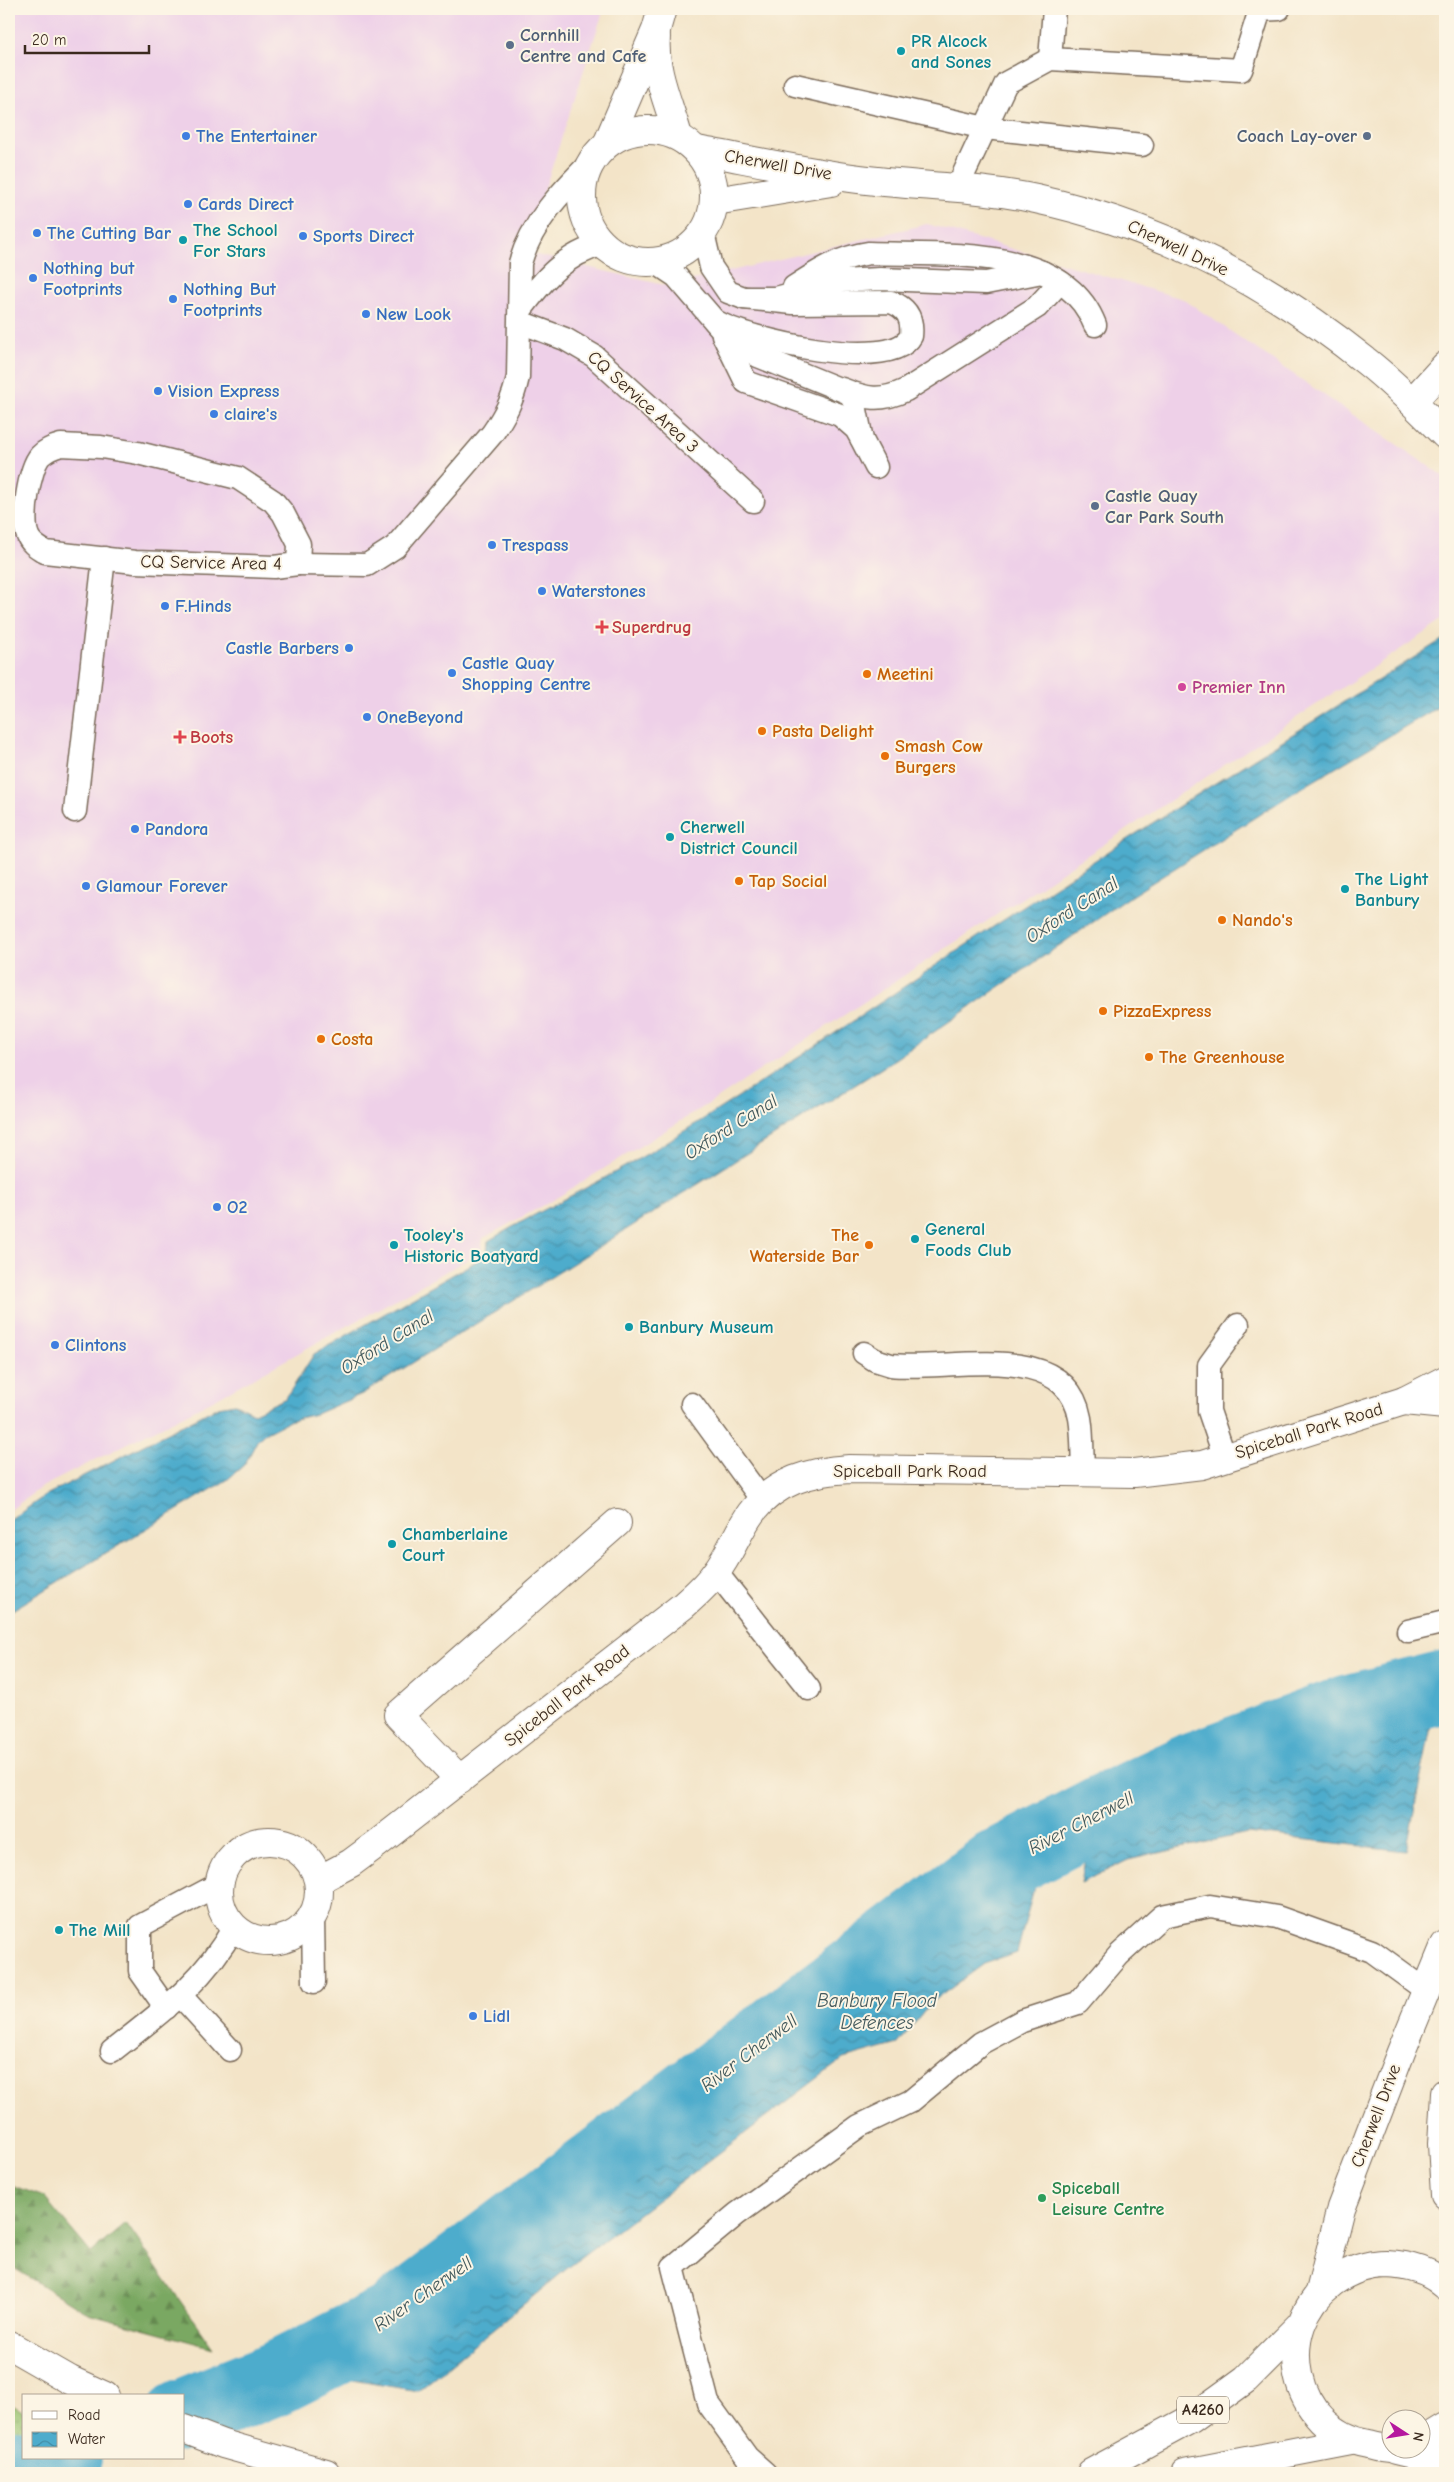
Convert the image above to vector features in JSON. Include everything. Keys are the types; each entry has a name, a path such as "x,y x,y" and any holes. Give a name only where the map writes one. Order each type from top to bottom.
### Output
{"street":[{"path":"659,19 655,50 659,72 687,143 709,168 712,212 693,245 672,258 641,263 616,255 596,239 588,225 581,201 583,178 590,163 608,142 659,19"},
{"path":"608,142 636,130 658,130 687,143"},
{"name":"Cherwell Drive","path":"687,143 860,179 958,186 1036,199 1117,220 1194,252 1258,286 1316,323 1368,362 1445,435"},
{"name":"Cherwell Drive","path":"712,212 822,182 860,179"},
{"path":"1412,402 1445,366"},
{"name":"Spiceball Park Road","path":"319,1880 358,1858 684,1605 716,1572 751,1513 762,1500 791,1481 825,1470 1084,1471 1134,1473 1202,1465 1404,1401 1445,1380"},
{"name":"Spiceball Park Road","path":"1404,1401 1445,1404"},
{"path":"460,1780 398,1715 617,1523"},
{"path":"269,1840 285,1842 300,1850 312,1864 319,1880 318,1905 313,1916 303,1928 291,1937 276,1941 261,1941 247,1936 234,1927 225,1915 220,1900 219,1884 228,1861 240,1850 254,1843 269,1840"},
{"name":"Cherwell Drive","path":"1320,2292 1341,2208 1401,2052 1445,1945"},
{"path":"1445,2093 1442,2144 1445,2195"},
{"path":"1351,2441 1325,2424 1300,2389 1294,2358 1299,2326 1320,2292 1346,2272 1372,2264 1406,2264 1437,2278 1445,2285"},
{"name":"A4260","path":"1091,2473 1191,2419 1246,2379 1299,2326"},
{"path":"9,2345 70,2380 101,2394"},
{"path":"1432,2435 1445,2427"},
{"path":"185,2429 223,2444 326,2473"},
{"path":"1185,2473 1351,2441 1382,2446"},
{"path":"1432,2459 1445,2462"}],"lane":[{"path":"1050,59 1054,9"},
{"path":"958,186 1006,83 1050,59 1241,70 1260,10 1279,9"},
{"path":"795,85 985,128 1142,145"},
{"path":"298,564 367,565 395,547 506,414 514,396 518,378 520,263 528,241 556,197 590,163"},
{"path":"712,212 704,238 711,267 728,292 744,298 793,303 891,302 900,306 910,316 911,336 905,344 892,350 861,353 800,346 768,340 735,331 715,321"},
{"path":"520,317 537,286 557,267 578,253 604,244"},
{"path":"654,262 676,276 725,333 758,356 864,398 872,399 894,396 906,390 1037,307 1051,277"},
{"path":"744,298 776,298 842,281 880,279 986,284 1051,277 1089,310 1095,325"},
{"name":"CQ Service Area 3","path":"520,317 565,338 594,356 753,501"},
{"path":"715,321 746,382 840,415 856,429 876,466"},
{"path":"840,388 854,400 862,440"},
{"name":"CQ Service Area 4","path":"61,445 101,447 138,453 238,478 273,501 283,513 299,544 298,564 274,567 135,562 45,552 35,546 28,537 25,528 30,477 41,456 50,448 61,445"},
{"path":"75,811 104,558"},
{"path":"1225,1458 1208,1411 1209,1365 1238,1325"},
{"path":"864,1353 875,1360 891,1365 1009,1364 1034,1368 1049,1374 1068,1390 1076,1405 1080,1417 1084,1471"},
{"path":"692,1404 762,1500"},
{"path":"716,1572 809,1689"},
{"path":"1408,1630 1445,1622"},
{"path":"219,1884 140,1926 140,1971 173,2002 230,2050"},
{"path":"765,2473 747,2458 708,2403 673,2267 737,2214 859,2126 911,2101 981,2043 1022,2021 1078,2003 1119,1955 1162,1916 1210,1906 1277,1917 1372,1951 1427,1991"},
{"path":"313,1916 314,1982"},
{"path":"112,2051 173,2002 222,1950 234,1927"}],"shaded area":[{"name":"Castle Quay Shopping Centre","path":"9,9 604,9 524,252 668,286 927,224 1183,299 1443,476 1445,480 1445,620 718,1098 550,1202 483,1238 481,1252 215,1399 40,1488 9,1511"}],"green space":[{"path":"9,2184 44,2197 91,2253 126,2223 213,2348 88,2314 9,2265"},
{"path":"9,2403 22,2411 22,2438 9,2440"}],"water":[{"name":"Oxford Canal","path":"1445,638 1445,703 1295,792 1131,896 882,1068 526,1293 362,1394 316,1414 291,1420 264,1434 257,1441 245,1464 227,1480 9,1612 9,1521 46,1495 218,1407 235,1404 254,1413 286,1398 314,1354 487,1255 488,1241 632,1163 705,1118 1113,848"},
{"path":"1434,1712 1406,1851 1247,1833 1128,1860 1081,1883 1089,1833 1223,1768 1354,1719"},
{"name":"Banbury Flood Defences","path":"1042,1857 1017,1953 984,1964 931,2003 898,2044 843,2059 569,2267 418,2391 328,2376 406,2329 759,2054 940,1920"}],"waterway":[{"name":"River Cherwell","path":"185,2415 279,2377 392,2320 996,1867 1107,1809 1193,1769 1350,1711 1445,1687"},
{"name":"River Cherwell","path":"9,2466 31,2467 57,2460"}],"place":[{"name":"Cornhill Centre and Cafe","path":"510,45"},
{"name":"PR Alcock and Sones","path":"901,51"},
{"name":"The Entertainer","path":"186,136"},
{"name":"Coach Lay-over","path":"1367,136"},
{"name":"Cards Direct","path":"188,204"},
{"name":"The Cutting Bar","path":"37,233"},
{"name":"Sports Direct","path":"303,236"},
{"name":"The School For Stars","path":"183,240"},
{"name":"Nothing but Footprints","path":"33,278"},
{"name":"Nothing But Footprints","path":"173,299"},
{"name":"New Look","path":"366,314"},
{"name":"Vision Express","path":"158,391"},
{"name":"claire's","path":"214,414"},
{"name":"Castle Quay Car Park South","path":"1095,506"},
{"name":"Trespass","path":"492,545"},
{"name":"Waterstones","path":"542,591"},
{"name":"F.Hinds","path":"165,606"},
{"name":"Superdrug","path":"602,627"},
{"name":"Castle Barbers","path":"349,648"},
{"name":"Castle Quay Shopping Centre","path":"452,673"},
{"name":"Meetini","path":"867,674"},
{"name":"Premier Inn","path":"1182,687"},
{"name":"OneBeyond","path":"367,717"},
{"name":"Pasta Delight","path":"762,731"},
{"name":"Boots","path":"180,737"},
{"name":"Smash Cow Burgers","path":"885,756"},
{"name":"Pandora","path":"135,829"},
{"name":"Cherwell District Council","path":"670,837"},
{"name":"Tap Social","path":"739,881"},
{"name":"Glamour Forever","path":"86,886"},
{"name":"The Light Banbury","path":"1345,889"},
{"name":"Nando's","path":"1222,920"},
{"name":"PizzaExpress","path":"1103,1011"},
{"name":"Costa","path":"321,1039"},
{"name":"The Greenhouse","path":"1149,1057"},
{"name":"O2","path":"217,1207"},
{"name":"General Foods Club","path":"915,1239"},
{"name":"Tooley's Historic Boatyard","path":"394,1245"},
{"name":"The Waterside Bar","path":"869,1245"},
{"name":"Banbury Museum","path":"629,1327"},
{"name":"Clintons","path":"55,1345"},
{"name":"Chamberlaine Court","path":"392,1544"},
{"name":"The Mill","path":"59,1930"},
{"name":"Lidl","path":"473,2016"},
{"name":"Spiceball Leisure Centre","path":"1042,2198"}]}
